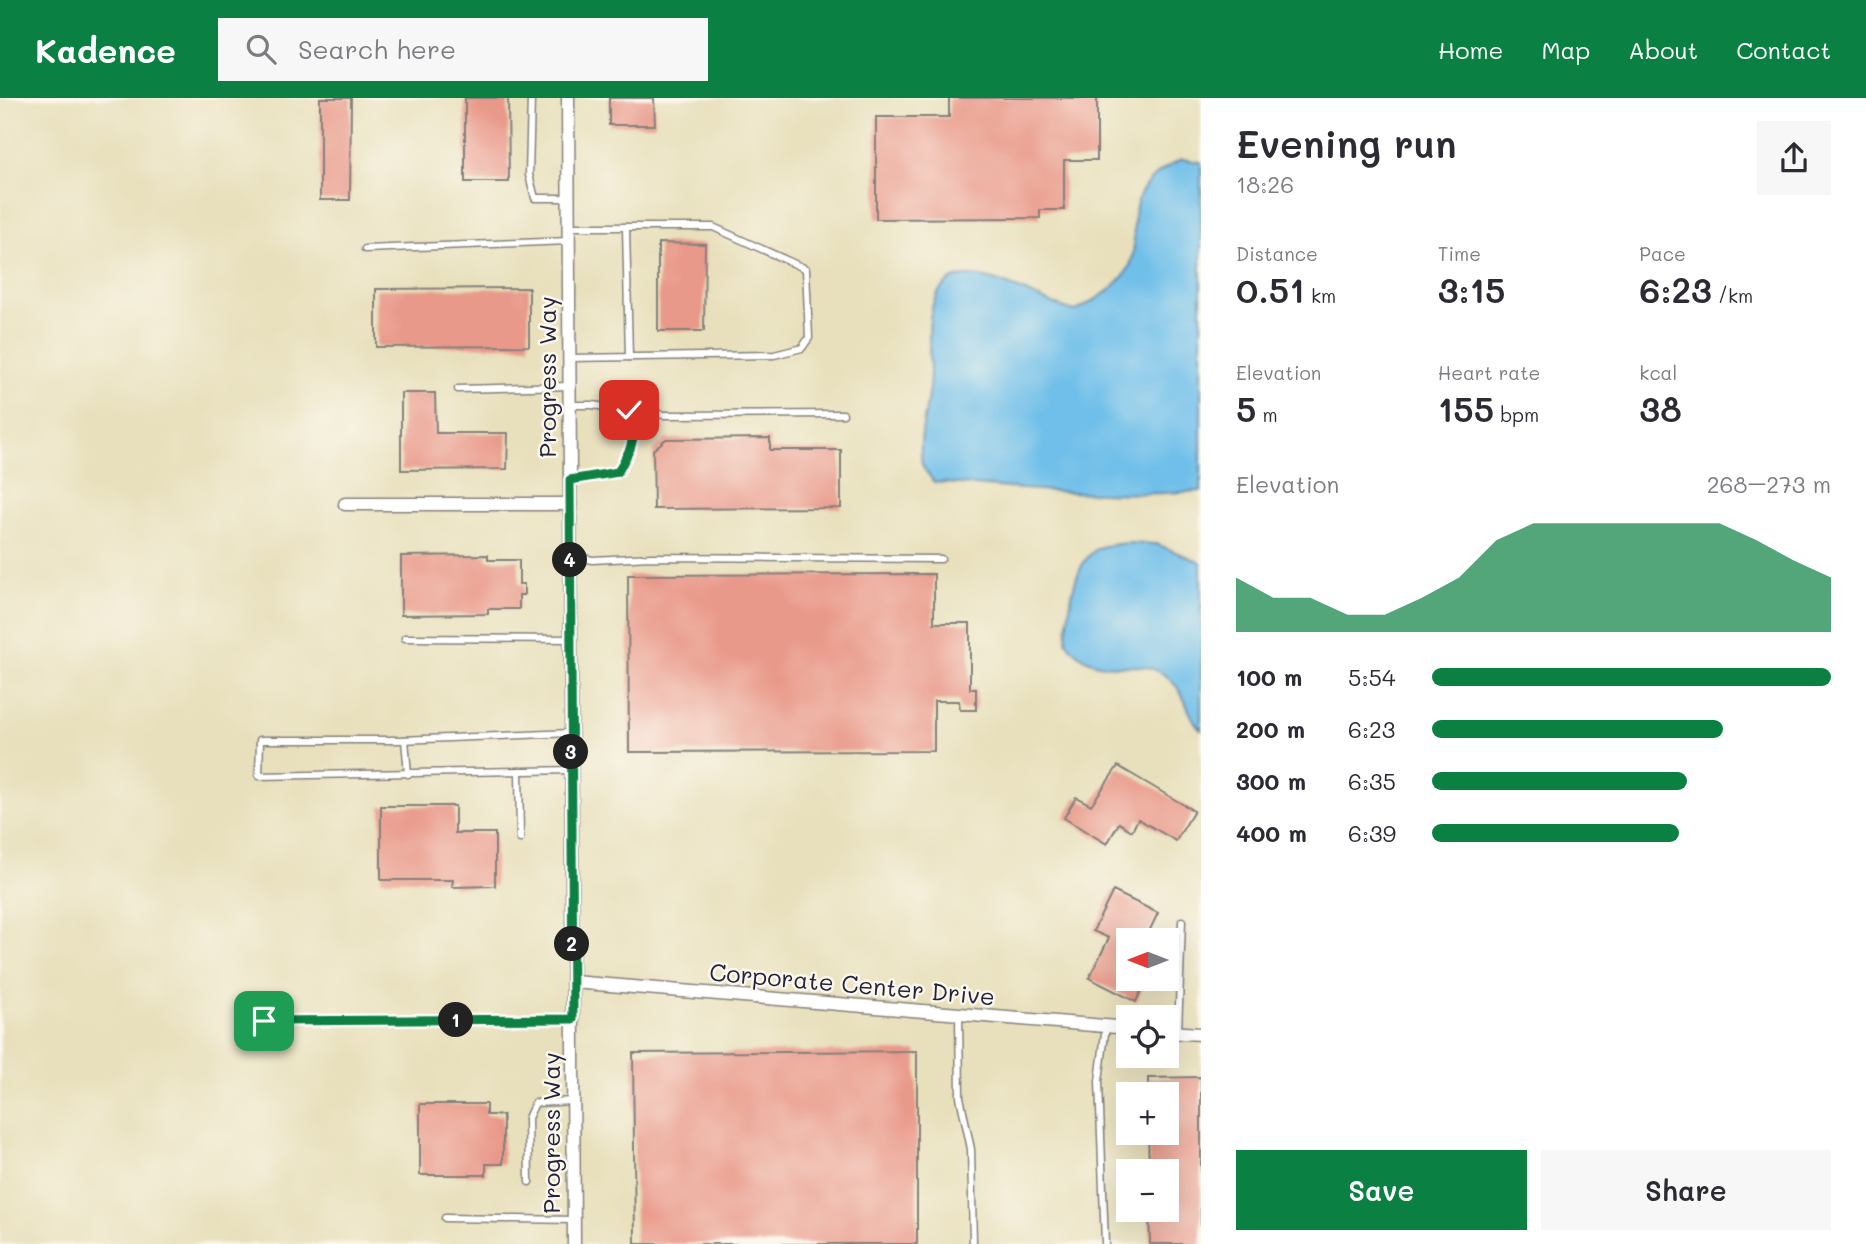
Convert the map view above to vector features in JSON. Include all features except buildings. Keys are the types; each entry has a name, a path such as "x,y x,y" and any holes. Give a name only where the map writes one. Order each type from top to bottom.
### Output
{"street":[{"name":"Progress Way","path":"568,98 574,1244"},
{"path":"345,504 570,504"},
{"name":"Corporate Center Drive","path":"573,982 1116,1027"},
{"path":"1179,1032 1201,1034"}],"lane":[{"path":"531,98 529,175 535,198 569,198"},
{"path":"626,227 629,357"},
{"path":"366,249 569,234 626,227 713,227 806,270 809,338 802,348 774,355 569,358"},
{"path":"458,389 569,386"},
{"path":"570,405 696,416 843,414"},
{"path":"570,480 618,472 630,449 640,412"},
{"path":"570,555 593,560 651,556 941,559"},
{"path":"405,638 571,639"},
{"path":"571,733 405,740 260,740 259,776 572,770"},
{"path":"405,740 408,774"},
{"path":"519,771 520,839"},
{"path":"1175,1005 1182,921"},
{"path":"959,1014 960,1097 971,1149 972,1244"},
{"path":"264,1021 573,1019"},
{"path":"1105,1244 1099,1081 1106,1027"},
{"path":"529,1182 528,1118 535,1103 573,1101"},
{"path":"446,1218 574,1220"}],"water":[{"path":"1182,159 1201,162 1201,491 1101,493 934,482 922,464 921,441 930,373 931,311 939,291 953,279 981,277 1076,311 1110,289 1127,271 1133,254 1134,220 1139,197 1150,180"},
{"path":"1128,543 1156,544 1201,562 1201,730 1192,718 1179,690 1166,676 1154,669 1091,662 1078,654 1066,641 1073,589 1083,563 1101,547"}],"route":[{"path":"264,1021 573,1019 570,480 618,472 630,449 640,412 629,410"}]}
